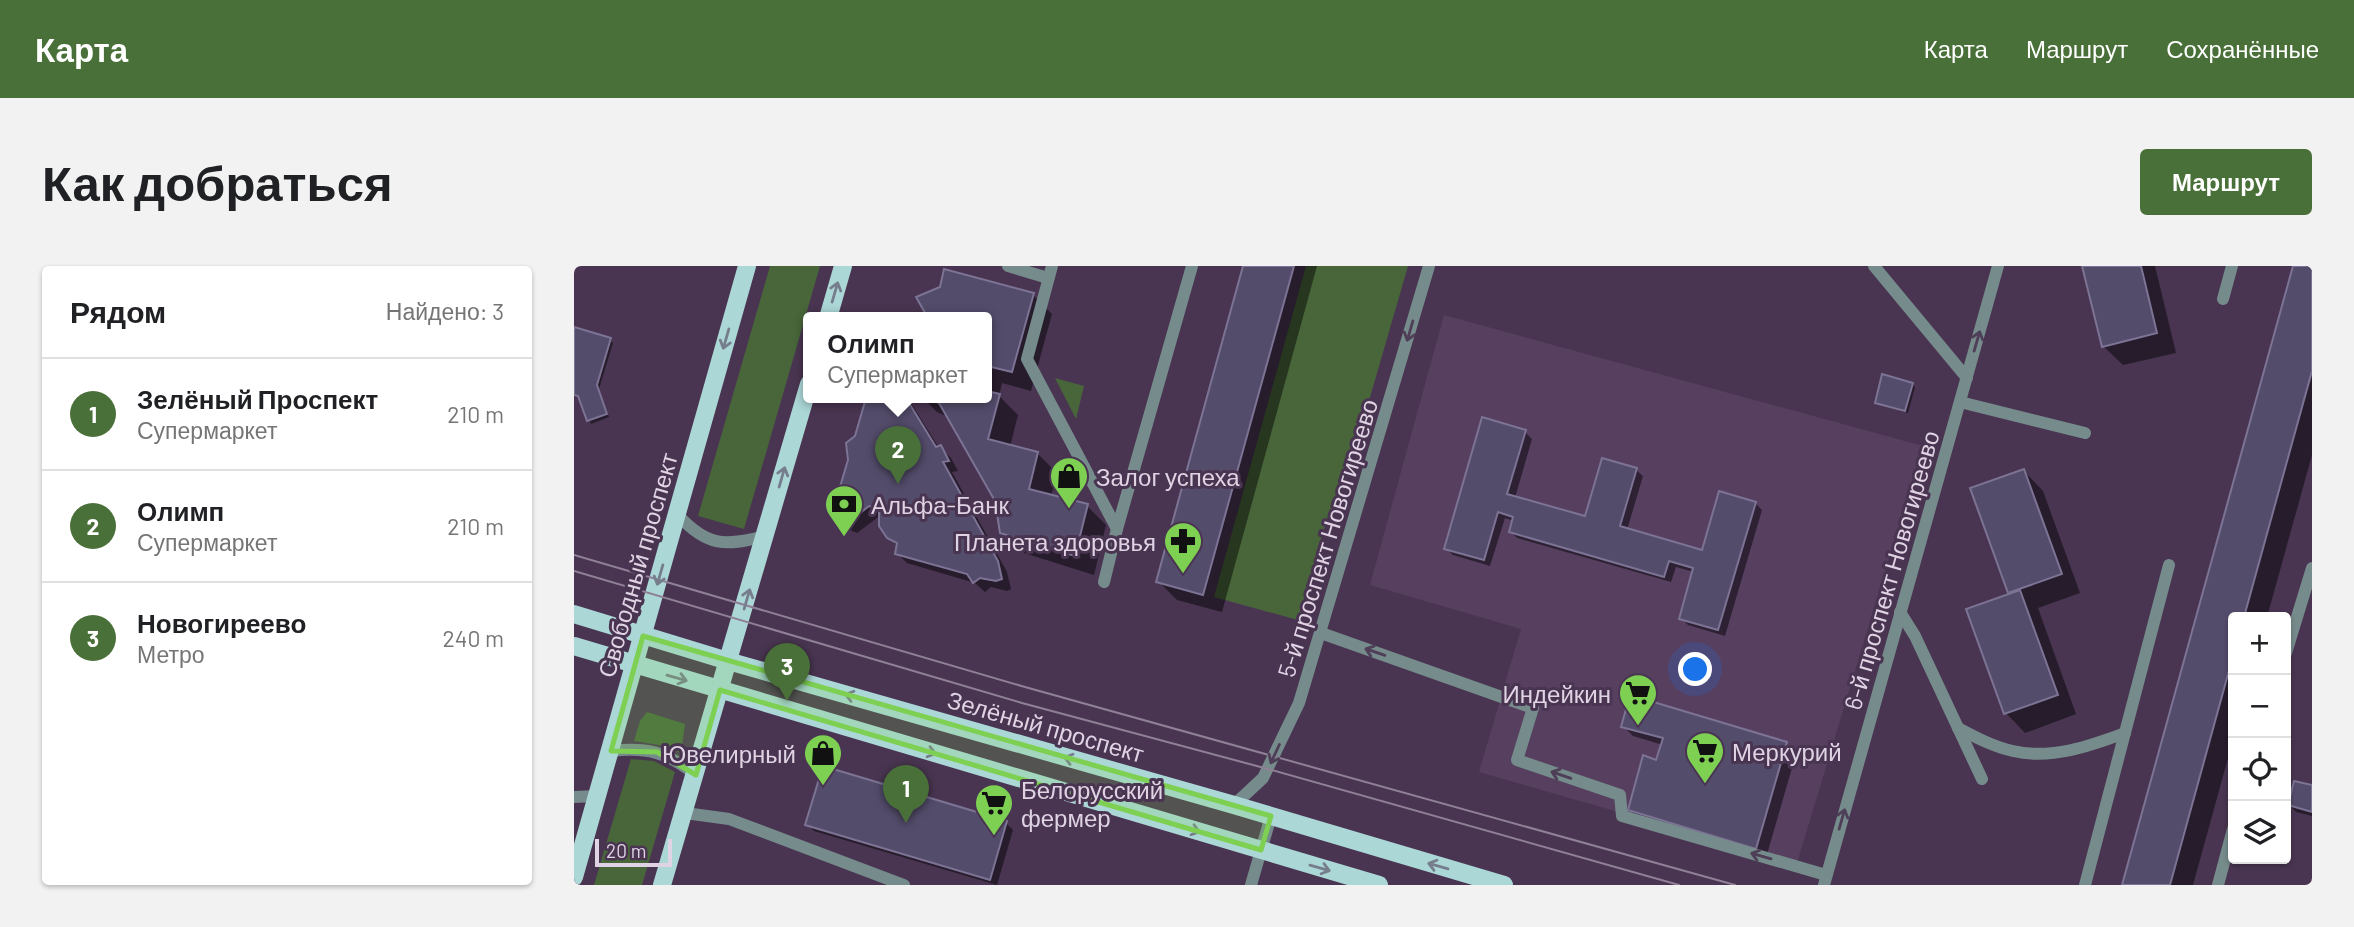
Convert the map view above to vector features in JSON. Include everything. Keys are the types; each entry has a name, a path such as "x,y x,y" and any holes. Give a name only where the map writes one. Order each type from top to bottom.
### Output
{"main road":[{"name":"Свободный проспект","path":"575,870 747,266"},
{"path":"830,312 843,266"},
{"path":"662,885 804,403"},
{"name":"Зелёный проспект","path":"574,614 729,662 1234,805 1504,885"},
{"path":"574,646 1379,885"}],"street":[{"path":"1008,266 1050,272 1027,359 1117,529"},
{"path":"1104,582 1192,266"},
{"name":"5-й проспект Новогиреево","path":"1234,805 1264,778 1299,703 1429,266"},
{"path":"1874,266 1967,378"},
{"name":"6-й проспект Новогиреево","path":"1825,880 1998,266"},
{"path":"2223,299 2232,266"},
{"path":"1960,402 2085,433"},
{"path":"677,514 692,531 715,541 738,543 765,536"},
{"path":"2085,885 2169,565"},
{"path":"2291,637 2312,568"},
{"path":"1900,612 1915,636 1982,779"},
{"path":"1321,633 1533,708 1517,760 1620,795 1622,816 1825,880"},
{"path":"1958,729 2014,751 2049,753 2085,748 2125,733"},
{"path":"611,751 634,748 657,752 679,762 696,775"},
{"path":"574,797 597,796"},
{"path":"685,813 729,819 904,885"},
{"path":"1251,885 1271,816"},
{"path":"2218,885 2228,848"}],"highlighted area":[{"path":"643,636 1271,816 1261,850 720,690 696,775 657,752 611,751"}],"shaded area":[{"path":"1444,315 1923,446 1797,863 1479,772 1521,629 1370,585"}],"green space":[{"path":"770,266 820,266 807,312 803,312 803,325 744,529 698,516"},
{"path":"1306,266 1408,266 1351,463 1327,519 1298,620 1214,597"},
{"path":"1055,378 1084,386 1076,419"},
{"path":"647,712 685,724 681,753 659,745 634,741 640,721"},
{"path":"631,759 654,761 675,772 642,885 594,885"}],"building":[{"path":"1243,266 1294,266 1203,595 1156,582"},
{"path":"2082,266 2141,266 2157,333 2102,347"},
{"path":"2293,266 2312,266 2312,371 2245,612 2228,612 2228,674 2170,885 2122,885"},
{"path":"944,269 1034,293 1012,372 992,367 992,312 925,312 916,297 940,287"},
{"path":"574,327 611,338 597,385 607,414 587,421 578,396 574,395"},
{"path":"1882,374 1913,383 1905,411 1875,403"},
{"path":"992,392 1000,394 988,439 1038,452 1029,489 1088,504 1075,556 1000,533 995,501 939,403 992,403"},
{"path":"865,403 909,403 936,447 941,445 949,461 943,462 998,561 1002,579 996,581 980,578 973,583 967,574 895,554 897,543 887,538 879,526 879,509 869,506 846,524 831,517 848,460 846,443 855,436"},
{"path":"1482,417 1526,430 1507,494 1585,516 1602,458 1637,468 1620,526 1702,550 1719,491 1756,502 1718,630 1679,619 1693,568 1669,561 1664,577 1509,532 1513,517 1498,512 1484,560 1444,549"},
{"path":"2024,469 2062,574 2008,593 1970,488"},
{"path":"2020,590 2058,695 2004,714 1966,609"},
{"name":"Меркурий","path":"1630,695 1787,742 1756,849 1628,810 1643,755 1656,760 1663,738 1621,727"},
{"path":"823,766 1007,821 990,880 805,825"},
{"path":"2294,781 2312,785 2312,812 2291,806"}],"tram line":[{"path":"574,555 1025,687 1735,885"},
{"path":"574,571 1022,703 1679,885"}],"place":[{"name":"Олимп","path":"898,484"},
{"name":"Залог успеха","path":"1069,510"},
{"name":"Альфа-Банк","path":"844,538"},
{"name":"Планета здоровья","path":"1183,575"},
{"name":"Новогиреево","path":"787,701"},
{"name":"Индейкин","path":"1638,727"},
{"name":"Меркурий","path":"1705,785"},
{"name":"Ювелирный","path":"823,787"},
{"name":"Зелёный Проспект","path":"906,823"},
{"name":"Белорусский фермер","path":"994,837"}]}
